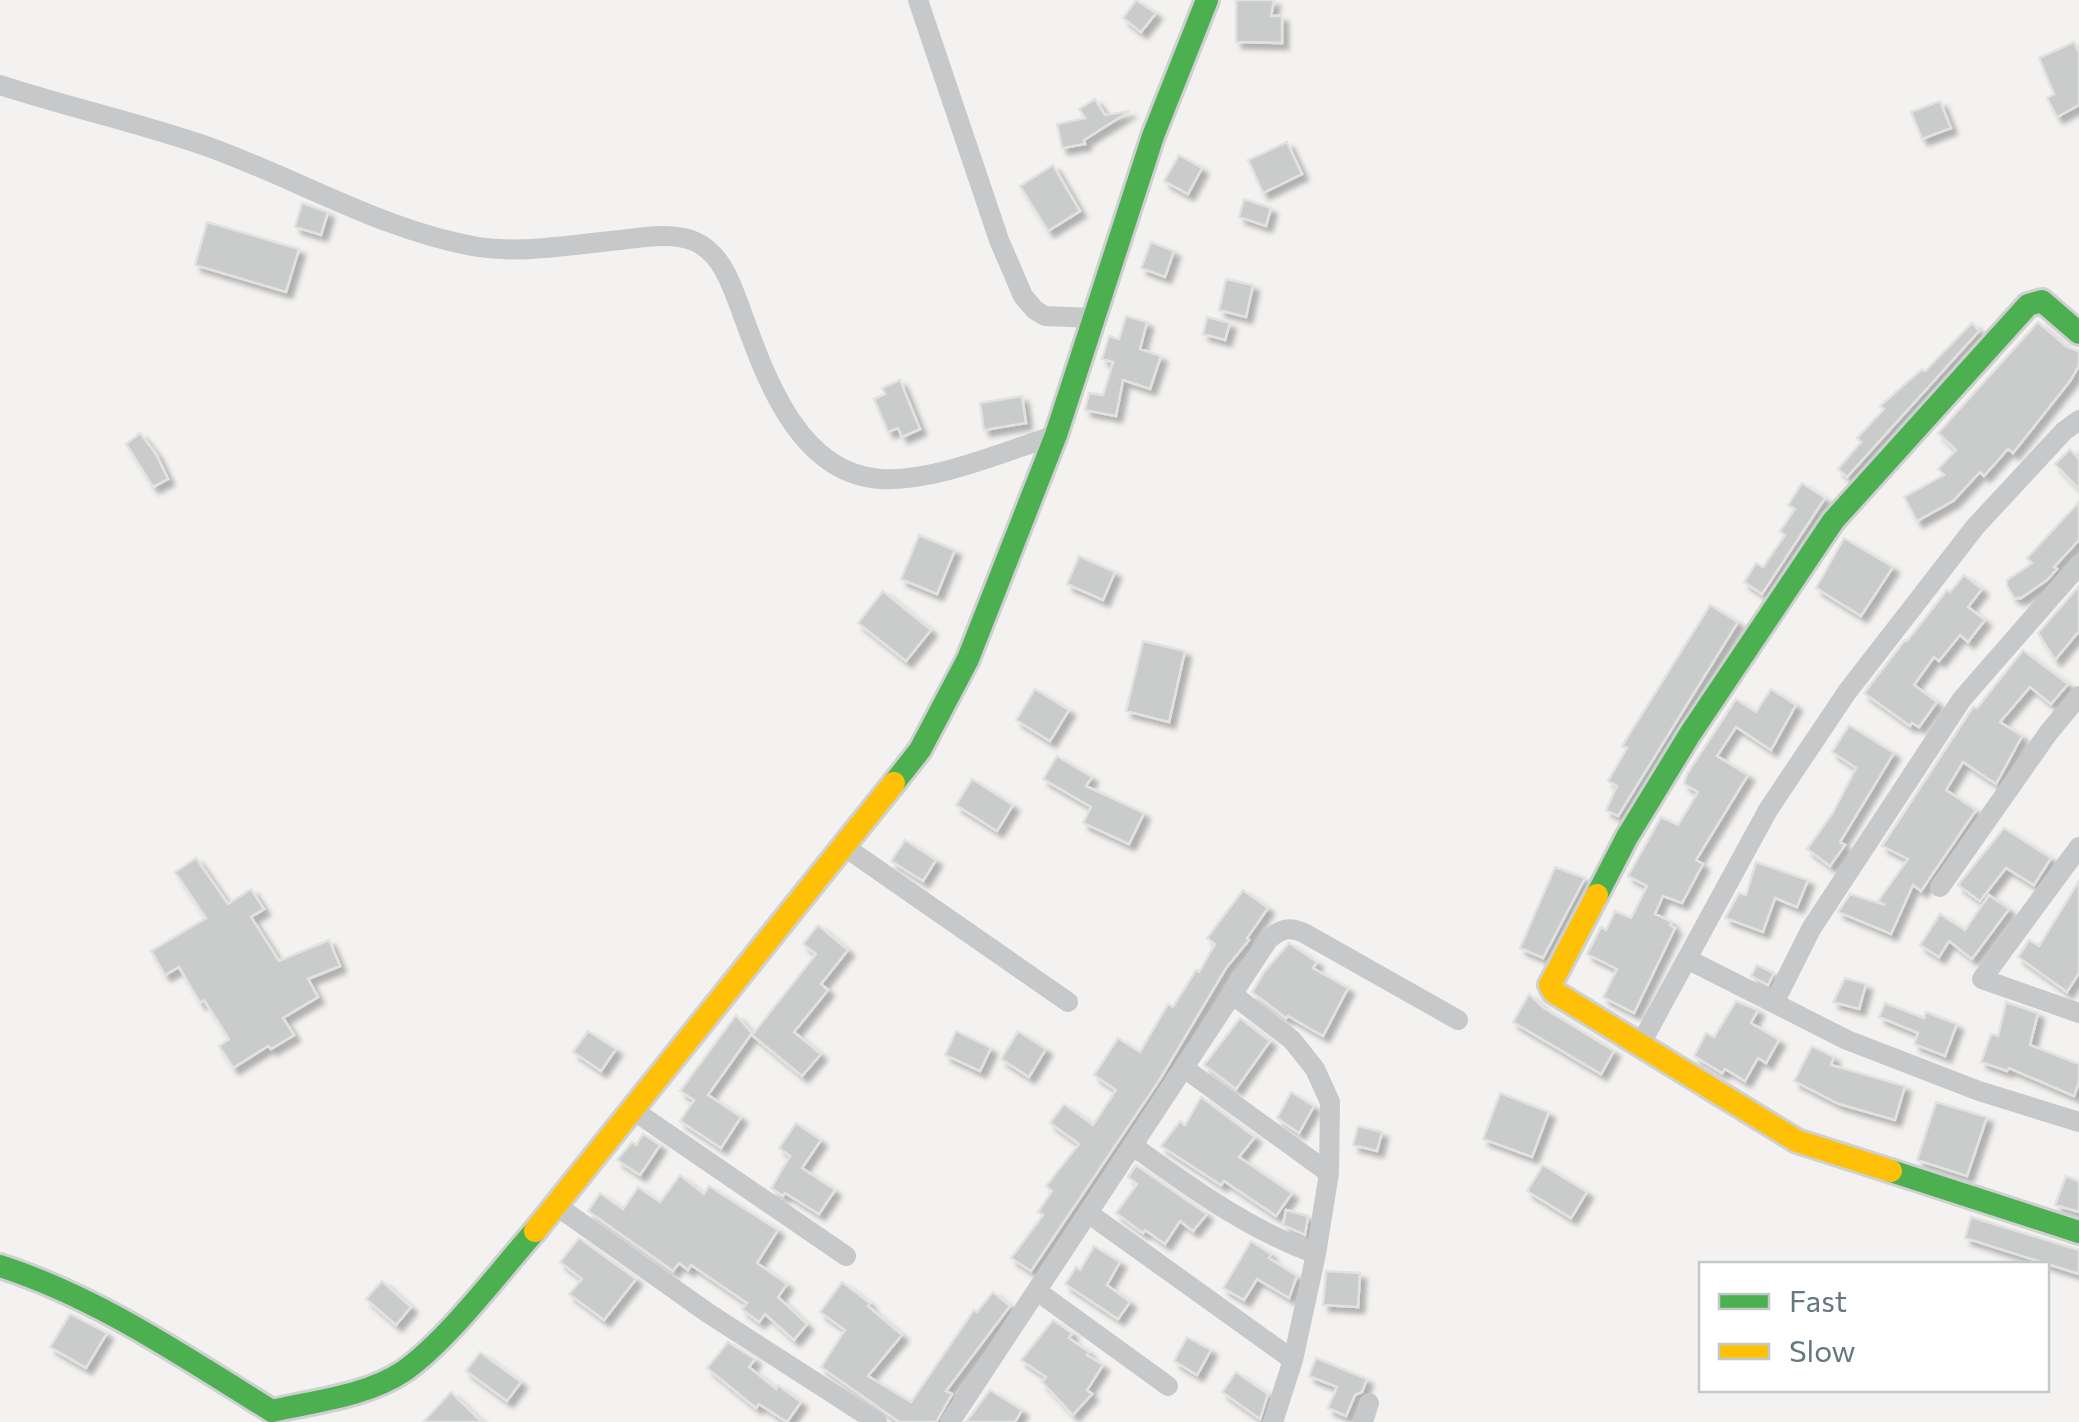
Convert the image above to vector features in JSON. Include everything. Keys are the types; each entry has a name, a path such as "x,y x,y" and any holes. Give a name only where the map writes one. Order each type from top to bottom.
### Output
{"street":[{"path":"918,0 999,240 1023,296 1045,316 1092,318"},
{"path":"0,1266 30,1274 114,1317 262,1417 368,1388 402,1372 431,1348 558,1206 845,847 910,765 948,700 1056,435 1153,136 1207,0"},
{"path":"0,86 201,144 435,237 481,247 518,249 651,237 697,242 713,254 726,273 761,364 783,406 807,440 830,463 855,476 883,480 915,477 1056,435"},
{"path":"2079,333 2042,301 2028,305 1833,521 1690,734 1627,837 1550,984 1554,992 1796,1141 2079,1232"},
{"path":"1640,1045 1768,810 1848,692 1975,526 2064,431 2079,420"},
{"path":"1774,1003 1811,930 1962,699 2079,565"},
{"path":"1940,888 2048,732 2079,696"},
{"path":"845,847 1068,1002"},
{"path":"2077,1009 1988,983 1982,976 2079,847"},
{"path":"950,1422 1268,940 1284,928 1295,929 1458,1020"},
{"path":"1687,959 1847,1040 1963,1085 2079,1122"},
{"path":"1232,994 1292,1040 1315,1068 1330,1102 1329,1172 1316,1254 1293,1360 1273,1422"},
{"path":"1184,1068 1329,1172"},
{"path":"633,1110 846,1256"},
{"path":"1132,1146 1218,1208 1281,1242 1316,1254"},
{"path":"558,1206 694,1303 877,1422"},
{"path":"1088,1214 1293,1360"},
{"path":"1036,1291 1168,1386"}],"building":[{"path":"1136,0 1156,13 1141,32 1123,18"},
{"path":"1236,0 1274,0 1271,16 1282,16 1282,43 1236,42"},
{"path":"2074,42 2079,53 2079,105 2057,117 2047,98 2054,94 2039,58"},
{"path":"1095,99 1105,115 1130,111 1084,140 1085,144 1062,148 1057,124 1085,118 1079,109"},
{"path":"1940,101 1951,128 1922,139 1911,112"},
{"path":"1287,142 1302,174 1263,193 1248,160"},
{"path":"1179,155 1202,168 1188,194 1164,181"},
{"path":"1053,165 1080,211 1048,231 1020,186"},
{"path":"1244,199 1271,208 1266,226 1239,217"},
{"path":"302,203 328,212 321,235 295,227"},
{"path":"207,222 299,249 286,292 195,265"},
{"path":"1151,242 1174,251 1165,277 1141,268"},
{"path":"1226,279 1253,285 1246,317 1219,310"},
{"path":"1126,316 1147,322 1140,349 1161,356 1150,389 1123,380 1116,416 1085,410 1089,393 1103,395 1113,362 1102,359 1109,336 1119,339"},
{"path":"1207,317 1230,323 1225,340 1203,334"},
{"path":"2038,322 2067,347 2079,351 2079,366 2070,381 2013,453 2008,449 1984,476 1980,472 1953,501 1917,521 1904,497 1944,475 1938,469 1956,450 1938,433"},
{"path":"1972,323 1979,331 1847,477 1838,469 1861,442 1857,438 1884,409 1880,406 1922,369 1925,371"},
{"path":"900,380 920,429 902,437 898,428 888,432 874,399 885,394 882,388"},
{"path":"1022,396 1026,423 984,430 980,403"},
{"path":"140,433 168,479 153,487 126,444"},
{"path":"2070,449 2079,459 2079,489 2055,464"},
{"path":"1802,483 1825,498 1762,594 1744,582 1756,563 1763,567 1785,535 1780,531 1795,509 1788,505"},
{"path":"2079,502 2079,540 2047,580 2021,598 2014,598 2007,580 2032,563 2027,558"},
{"path":"919,535 955,550 937,594 901,579"},
{"path":"1844,538 1893,567 1861,616 1816,588"},
{"path":"1079,556 1115,572 1103,600 1067,584"},
{"path":"1964,575 1982,589 1968,607 1985,620 1968,642 1960,635 1939,661 1934,657 1914,685 1937,702 1919,727 1912,723 1910,726 1864,693 1947,590 1950,592"},
{"path":"2079,586 2079,631 2055,660 2038,633"},
{"path":"883,591 931,630 906,661 858,623"},
{"path":"1710,605 1738,622 1618,816 1606,810 1617,786 1608,781 1627,748 1622,746"},
{"path":"1143,641 1185,651 1169,722 1126,711"},
{"path":"2023,650 2068,684 2051,704 2030,687 2000,722 2022,736 1996,784 1963,762 1946,790 1976,810 1921,891 1913,885 1891,934 1838,912 1850,894 1885,905 1878,901 1908,859 1882,846 1973,707 1977,708"},
{"path":"1035,689 1069,710 1050,741 1016,720"},
{"path":"1771,689 1796,705 1771,750 1736,727 1717,756 1748,775 1696,860 1703,864 1682,903 1663,896 1655,914 1672,922 1670,925 1675,928 1634,1013 1603,997 1617,969 1587,954 1601,927 1606,930 1615,911 1631,918 1647,886 1628,876 1661,817 1678,825 1698,792 1684,784 1687,774 1736,699 1756,712"},
{"path":"1849,725 1894,753 1840,842 1845,845 1830,866 1807,849 1832,814 1856,768 1832,752"},
{"path":"1057,756 1092,777 1086,786 1144,813 1129,844 1083,823 1091,807 1043,779"},
{"path":"972,779 1013,805 997,831 956,805"},
{"path":"2004,828 2051,858 2034,885 2006,868 1980,901 1958,885"},
{"path":"905,840 936,860 923,881 891,861"},
{"path":"196,858 228,904 251,889 264,909 251,917 279,961 329,940 340,966 308,979 318,997 283,1018 294,1035 233,1068 219,1046 229,1039 204,1000 200,1003 179,967 165,975 151,951 206,918 175,872"},
{"path":"1756,862 1808,880 1797,907 1775,898 1763,932 1725,918 1739,893 1746,895"},
{"path":"1555,867 1585,878 1543,958 1520,948"},
{"path":"2079,881 2079,973 2067,992 2018,957 2029,940 2039,946"},
{"path":"1243,890 1268,908 1226,968 1160,1079 1031,1271 1011,1258 1043,1215 1038,1212 1052,1191 1046,1186 1079,1144 1050,1123 1064,1104 1093,1125 1116,1090 1094,1075 1118,1038 1140,1052 1168,1004 1173,1007 1196,970 1199,972 1215,944 1207,938"},
{"path":"1989,895 2009,909 1972,959 1949,941 1939,957 1920,945 1940,914 1965,930"},
{"path":"818,925 848,950 821,984 828,990 794,1032 821,1054 802,1076 752,1035 816,954 803,944"},
{"path":"1289,943 1317,962 1313,968 1348,988 1323,1036 1286,1018 1252,992"},
{"path":"1757,965 1774,973 1768,985 1751,976"},
{"path":"1845,978 1866,984 1859,1009 1833,1002"},
{"path":"1529,994 1544,1008 1614,1051 1601,1074 1513,1022"},
{"path":"1736,1001 1758,1010 1751,1023 1779,1040 1766,1063 1758,1058 1745,1081 1694,1056 1706,1033 1714,1037"},
{"path":"2006,1002 2038,1013 2030,1045 2079,1064 2074,1096 2009,1068 2007,1071 1981,1062 1991,1034 1998,1036"},
{"path":"1885,1003 1924,1018 1926,1012 1957,1024 1945,1056 1914,1044 1918,1033 1879,1017"},
{"path":"736,1015 752,1033 708,1095 741,1117 721,1148 680,1121 694,1100 680,1091"},
{"path":"1240,1018 1270,1041 1236,1089 1204,1065"},
{"path":"588,1031 616,1049 601,1071 573,1052"},
{"path":"956,1031 991,1048 980,1071 945,1055"},
{"path":"1018,1031 1046,1049 1029,1077 1001,1059"},
{"path":"1812,1046 1834,1057 1831,1065 1905,1086 1895,1120 1839,1104 1794,1081"},
{"path":"1291,1092 1314,1106 1299,1133 1277,1118"},
{"path":"1500,1093 1549,1112 1532,1157 1483,1139"},
{"path":"1201,1097 1255,1137 1239,1157 1292,1193 1276,1216 1161,1146 1180,1121 1185,1125"},
{"path":"1936,1102 1987,1117 1967,1176 1917,1160"},
{"path":"796,1123 821,1140 802,1168 835,1190 819,1214 771,1188 790,1156 779,1148"},
{"path":"1358,1126 1382,1132 1377,1151 1353,1145"},
{"path":"643,1134 660,1145 640,1175 617,1160"},
{"path":"1136,1165 1207,1214 1193,1231 1180,1221 1165,1244 1116,1213 1137,1184 1128,1177"},
{"path":"1543,1165 1587,1192 1571,1218 1527,1191"},
{"path":"680,1175 704,1194 709,1186 778,1230 757,1263 787,1284 778,1297 807,1324 794,1340 765,1314 759,1322 742,1309 747,1303 691,1265 688,1270 679,1263 673,1271 588,1211 600,1193 623,1209 638,1187 660,1202"},
{"path":"2066,1176 2079,1181 2079,1212 2055,1205"},
{"path":"1286,1210 1308,1216 1305,1235 1283,1225"},
{"path":"1971,1217 2079,1250 2079,1274 2049,1262 1965,1238"},
{"path":"579,1238 636,1279 604,1320 569,1294 582,1279 560,1262"},
{"path":"1251,1241 1297,1276 1289,1298 1257,1279 1244,1300 1223,1288"},
{"path":"1094,1246 1120,1262 1107,1285 1130,1302 1118,1319 1065,1284 1076,1267 1080,1270"},
{"path":"1326,1271 1360,1273 1358,1307 1323,1305"},
{"path":"382,1281 411,1307 396,1325 366,1299"},
{"path":"842,1282 902,1335 868,1376 911,1402 974,1310 977,1312 993,1292 1010,1306 946,1391 952,1394 936,1422 899,1422 821,1367 845,1330 820,1312"},
{"path":"70,1314 107,1333 86,1368 50,1347"},
{"path":"1053,1320 1072,1333 1069,1338 1089,1352 1087,1355 1103,1365 1087,1390 1092,1394 1073,1415 1042,1382 1046,1377 1021,1360"},
{"path":"1187,1337 1211,1350 1197,1375 1174,1361"},
{"path":"728,1342 755,1359 749,1367 776,1389 778,1385 801,1402 787,1422 759,1404 756,1408 707,1368"},
{"path":"480,1352 521,1382 507,1401 466,1371"},
{"path":"1316,1358 1367,1379 1346,1416 1328,1408 1337,1387 1309,1376"},
{"path":"1236,1372 1268,1394 1260,1419 1222,1392"},
{"path":"990,1390 1022,1410 1015,1422 966,1422"},
{"path":"451,1392 482,1422 423,1422"}],"traffic: fast":[{"path":"894,783 920,750 968,659 1056,435 1153,136 1207,0"},
{"path":"1597,895 1627,837 1690,734 1833,521 2028,305 2042,301 2079,333"},
{"path":"1891,1171 2079,1232"},
{"path":"0,1266 106,1312 272,1411 357,1392 404,1371 455,1324 535,1231"}],"traffic: slow":[{"path":"535,1231 894,783"},
{"path":"1597,895 1550,985 1554,992 1797,1141 1891,1171"}]}
